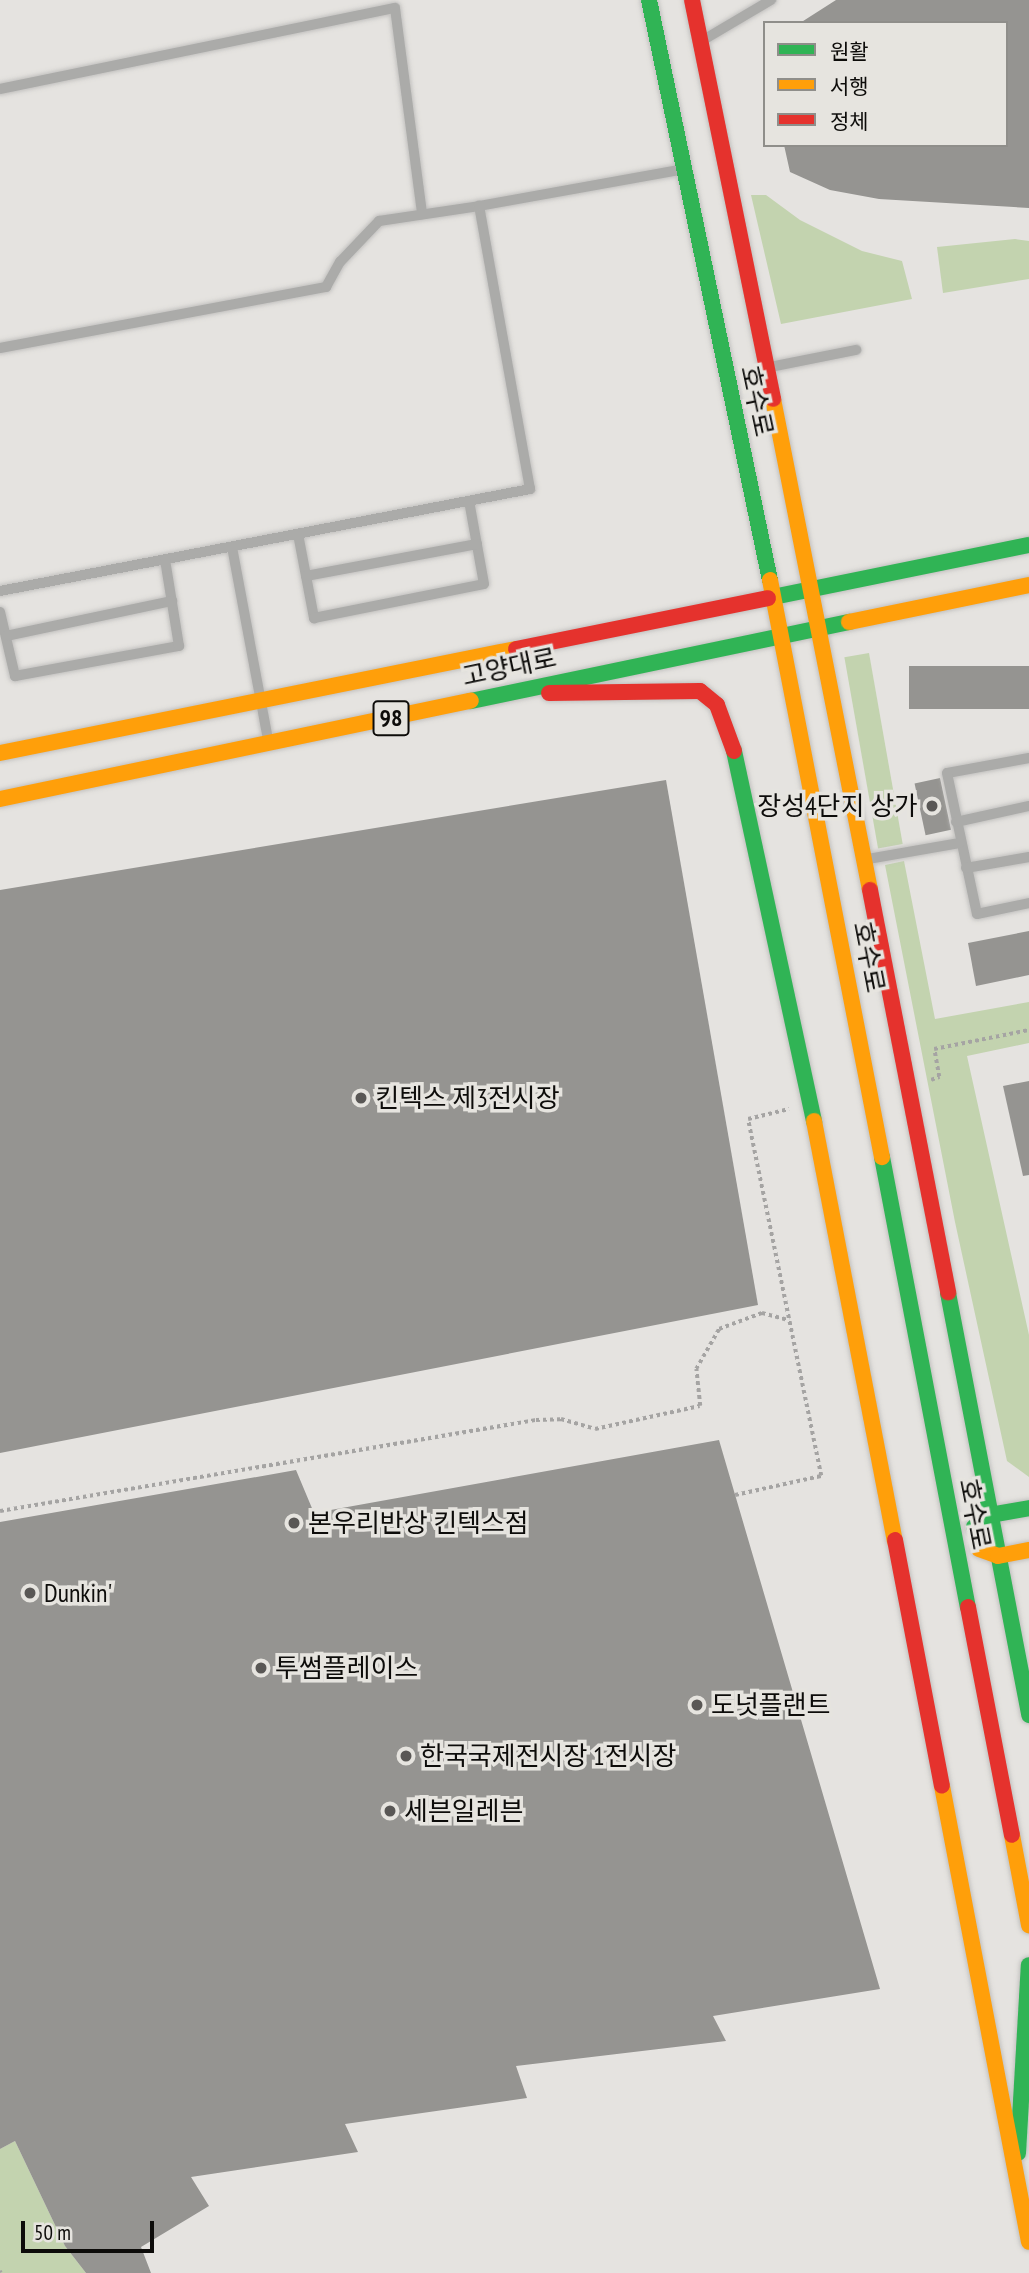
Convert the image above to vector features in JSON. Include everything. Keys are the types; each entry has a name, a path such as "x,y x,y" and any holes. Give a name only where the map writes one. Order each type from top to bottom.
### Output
{"main road":[{"name":"호수로","path":"649,0 782,635 1029,1926"},
{"name":"호수로","path":"691,0 819,626 1029,1716"},
{"name":"고양대로","path":"0,753 261,698 774,599 811,589 1029,545"},
{"name":"고양대로","path":"0,799 819,626 1029,585"},
{"path":"508,693 700,691 717,705 736,755 910,1610 1029,2242"},
{"path":"956,1541 990,1515 1029,1508"},
{"path":"956,1541 998,1556 1029,1550"},
{"path":"977,1649 983,1637 992,1639 1007,1709 1029,1727"},
{"path":"1016,2184 1029,1965"}],"lane":[{"path":"701,43 771,0"},
{"path":"0,89 395,8 422,214"},
{"path":"0,348 326,287 340,262 379,221 684,169"},
{"path":"0,592 530,489 479,206"},
{"path":"766,368 856,350"},
{"path":"298,534 314,618 484,584 469,501"},
{"path":"306,576 477,544"},
{"path":"232,547 269,744"},
{"path":"0,612 15,676 179,646 165,560"},
{"path":"6,636 172,601"},
{"path":"1029,758 947,773 976,914 1029,903"},
{"path":"956,822 1029,806"},
{"path":"864,860 960,843"},
{"path":"966,868 1029,857"}],"path":[{"path":"923,1081 939,1077 934,1049 1029,1030"},
{"path":"735,1495 821,1476 748,1119 794,1107"},
{"path":"0,1511 536,1420 561,1419 595,1429 700,1406 696,1369 719,1329 762,1313 789,1320"}],"green space":[{"path":"751,195 766,195 800,220 862,251 902,261 912,299 781,324"},
{"path":"1015,239 1029,241 1029,279 943,293 937,247"},
{"path":"869,653 903,844 878,848 844,657"},
{"path":"904,861 935,1019 1029,1002 1029,1043 967,1056 1029,1335 1029,1477 1007,1461 955,1222 885,865"},
{"path":"15,2141 65,2246 86,2273 0,2273 0,2149"}],"building":[{"path":"836,0 1029,0 1029,208 879,199 830,190 790,172 784,147 1008,147 1008,21 803,21"},
{"path":"909,666 1029,666 1029,709 909,709"},
{"name":"장성4단지 상가","path":"940,778 951,830 926,835 915,783"},
{"name":"킨텍스 제3전시장","path":"666,780 758,1305 0,1453 0,890"},
{"path":"1029,931 1029,975 976,986 968,943"},
{"path":"1029,1081 1029,1175 1023,1176 1003,1086"},
{"name":"한국국제전시장 1전시장","path":"719,1440 880,1989 713,2016 726,2041 516,2066 527,2098 345,2124 358,2152 191,2177 209,2206 141,2247 151,2273 86,2273 65,2246 15,2141 0,2149 0,1522 296,1470 314,1513"}],"traffic: fast":[{"path":"649,0 770,580"},
{"path":"768,598 1029,545"},
{"path":"471,701 849,622"},
{"path":"734,751 814,1121"},
{"path":"882,1157 968,1607"},
{"path":"948,1293 1029,1715"},
{"path":"974,1527 990,1515 1029,1508"},
{"path":"1018,2153 1029,1965"}],"traffic: slow":[{"path":"773,399 870,890"},
{"path":"770,580 882,1157"},
{"path":"849,622 1029,585"},
{"path":"0,753 516,649"},
{"path":"0,799 471,701"},
{"path":"814,1121 895,1540"},
{"path":"979,1549 998,1556 1029,1550"},
{"path":"942,1786 1029,2242"},
{"path":"1012,1835 1029,1925"}],"traffic: jam":[{"path":"692,0 773,399"},
{"path":"516,649 768,598"},
{"path":"549,693 700,691 717,705 734,751"},
{"path":"870,890 948,1293"},
{"path":"895,1540 942,1786"},
{"path":"968,1607 1012,1835"}],"place":[{"name":"장성4단지 상가","path":"932,806"},
{"name":"킨텍스 제3전시장","path":"361,1098"},
{"name":"본우리반상 킨텍스점","path":"294,1523"},
{"name":"Dunkin'","path":"30,1593"},
{"name":"투썸플레이스","path":"261,1668"},
{"name":"도넛플랜트","path":"697,1705"},
{"name":"한국국제전시장 1전시장","path":"406,1756"},
{"name":"세븐일레븐","path":"390,1811"}]}
